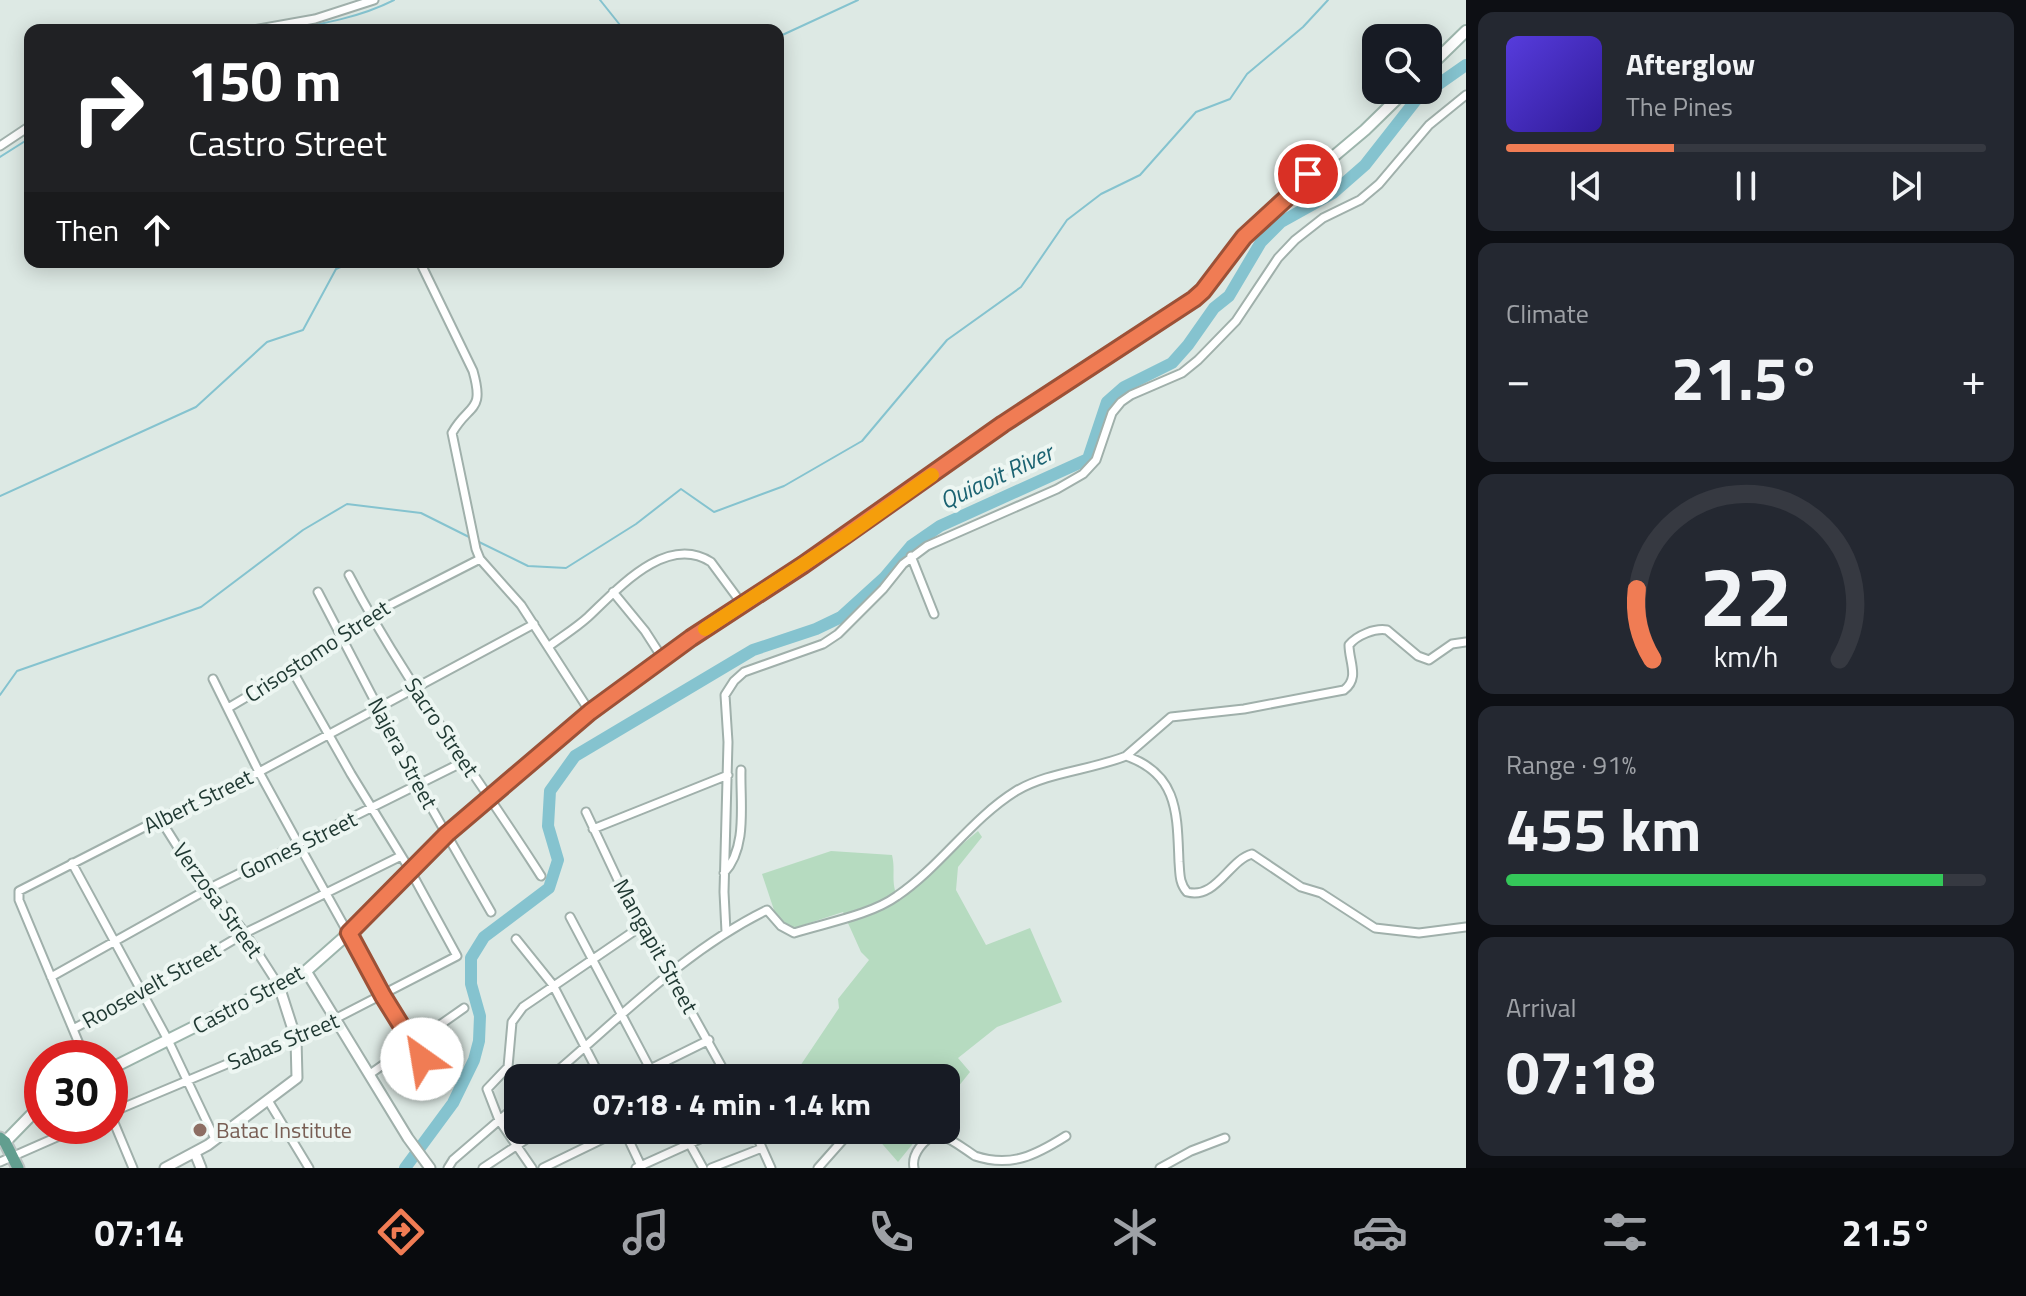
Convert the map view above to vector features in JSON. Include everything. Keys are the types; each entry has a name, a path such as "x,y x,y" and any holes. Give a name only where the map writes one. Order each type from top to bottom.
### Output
{"main road":[{"path":"1442,54 1466,31"},
{"name":"Castro Street","path":"128,1060 306,971 349,933 447,834 590,712 1003,424 1194,299 1251,229 1292,193 1308,174 1321,167 1392,104"},
{"path":"16,1162 2,1140 24,1120"}],"street":[{"path":"319,24 374,0"},
{"path":"726,932 724,873 728,775 725,695 734,681 744,672 823,644 838,634 911,556 927,546 1057,489 1083,474 1096,460 1112,413 1121,402 1182,373 1198,360 1236,321 1278,258 1295,240 1323,218 1360,200 1388,174 1429,125 1466,95"},
{"path":"0,146 24,130"},
{"path":"423,268 473,371 479,397 473,410 452,433 480,559 511,591 590,712"},
{"path":"548,647 578,626 613,592 646,567 675,555 705,558 711,562 742,604"},
{"path":"911,556 934,614"},
{"name":"Crisostomo Street","path":"431,1072 383,996 259,772 228,708 292,670 394,602 480,559"},
{"name":"Sacro Street","path":"349,575 414,688 463,762 491,797 541,876"},
{"name":"Najera Street","path":"318,592 419,786 491,912"},
{"path":"613,592 663,659"},
{"name":"Albert Street","path":"78,1040 18,895 24,888 259,772 534,624"},
{"path":"565,1064 671,973 726,932 767,910 781,926 794,933 886,903 936,865 984,816 1012,794 1038,782 1126,756 1171,717 1244,709 1344,690 1354,676 1349,645 1365,634 1382,629 1418,656 1429,660 1452,644 1466,642"},
{"path":"292,670 410,870"},
{"path":"213,679 228,708"},
{"path":"1126,756 1148,767 1173,794 1180,879 1187,892 1205,890 1252,854 1301,887 1321,893 1375,928 1419,933 1466,927"},
{"name":"Gomes Street","path":"51,977 210,888 463,762"},
{"path":"724,873 738,850 741,770"},
{"path":"593,829 728,775"},
{"name":"Mangapit Street","path":"586,812 643,925 721,1064"},
{"name":"Verzosa Street","path":"160,819 177,846 245,933 279,986 296,1039 298,1073 297,1078 269,1102"},
{"name":"Roosevelt Street","path":"73,1029 245,933 401,856"},
{"path":"72,863 168,1040 215,1139"},
{"name":"Sabas Street","path":"128,1106 296,1039 452,961 457,956 456,950 410,870"},
{"path":"570,917 648,1064"},
{"path":"504,1127 487,1089 508,1067 512,1022 532,999 643,925"},
{"path":"516,939 553,985 594,1064"},
{"path":"306,971 430,1168"},
{"path":"370,1074 464,1008"},
{"path":"661,1064 709,1040"},
{"path":"165,1168 195,1153 269,1102 309,1168"},
{"path":"448,1168 453,1160 504,1116"},
{"path":"914,1168 915,1154 928,1138 937,1134 991,1164 1002,1166 1027,1161 1066,1136"},
{"path":"1160,1168 1191,1151 1225,1138"},
{"path":"0,1162 16,1162 49,1144"},
{"path":"123,1144 133,1168"},
{"path":"483,1168 517,1144 532,1168"},
{"path":"543,1168 593,1144"},
{"path":"629,1144 640,1167 688,1144"},
{"path":"691,1144 703,1168"},
{"path":"760,1144 771,1168"},
{"path":"818,1168 839,1144"},
{"path":"711,1168 762,1148"},
{"path":"195,1153 201,1168"}],"green space":[{"path":"978,831 982,837 958,867 956,890 986,945 1030,928 1062,1002 997,1027 958,1058 970,1072 960,1084 960,1064 801,1064 839,1008 838,999 869,960 861,952 843,912 791,929 775,913 762,874 831,851 892,855 894,887 898,898"},
{"path":"882,1144 913,1144 898,1162"}],"waterway":[{"path":"317,24 355,15 394,0"},
{"path":"600,0 619,24"},
{"path":"784,34 858,0"},
{"path":"477,541 528,566 566,568 636,524 681,489 714,512 784,486 862,441 947,340 1021,287 1067,220 1101,194 1140,175 1196,112 1230,99 1247,74 1303,27 1328,0"},
{"name":"Quiaoit River","path":"405,1168 453,1103 474,1060 480,1016 471,984 471,958 484,937 549,888 558,860 548,826 550,791 575,756 753,650 816,629 841,617 884,578 911,546 940,526 1088,459 1107,402 1124,387 1172,363 1214,308 1229,296 1261,242 1281,222 1333,193 1365,165 1416,100 1466,65"},
{"path":"0,157 24,142"},
{"path":"0,496 196,407 267,342 303,330 338,268"},
{"path":"0,695 17,671 201,607 303,530 347,504 421,513 471,538"}],"slow traffic":[{"path":"705,629 845,537 932,475"}],"place":[{"name":"Batac Institute","path":"200,1130"}],"route":[{"path":"422,1059 349,933 410,870 543,750 637,676 845,537 1003,424 1194,299 1244,237 1308,174"}]}
